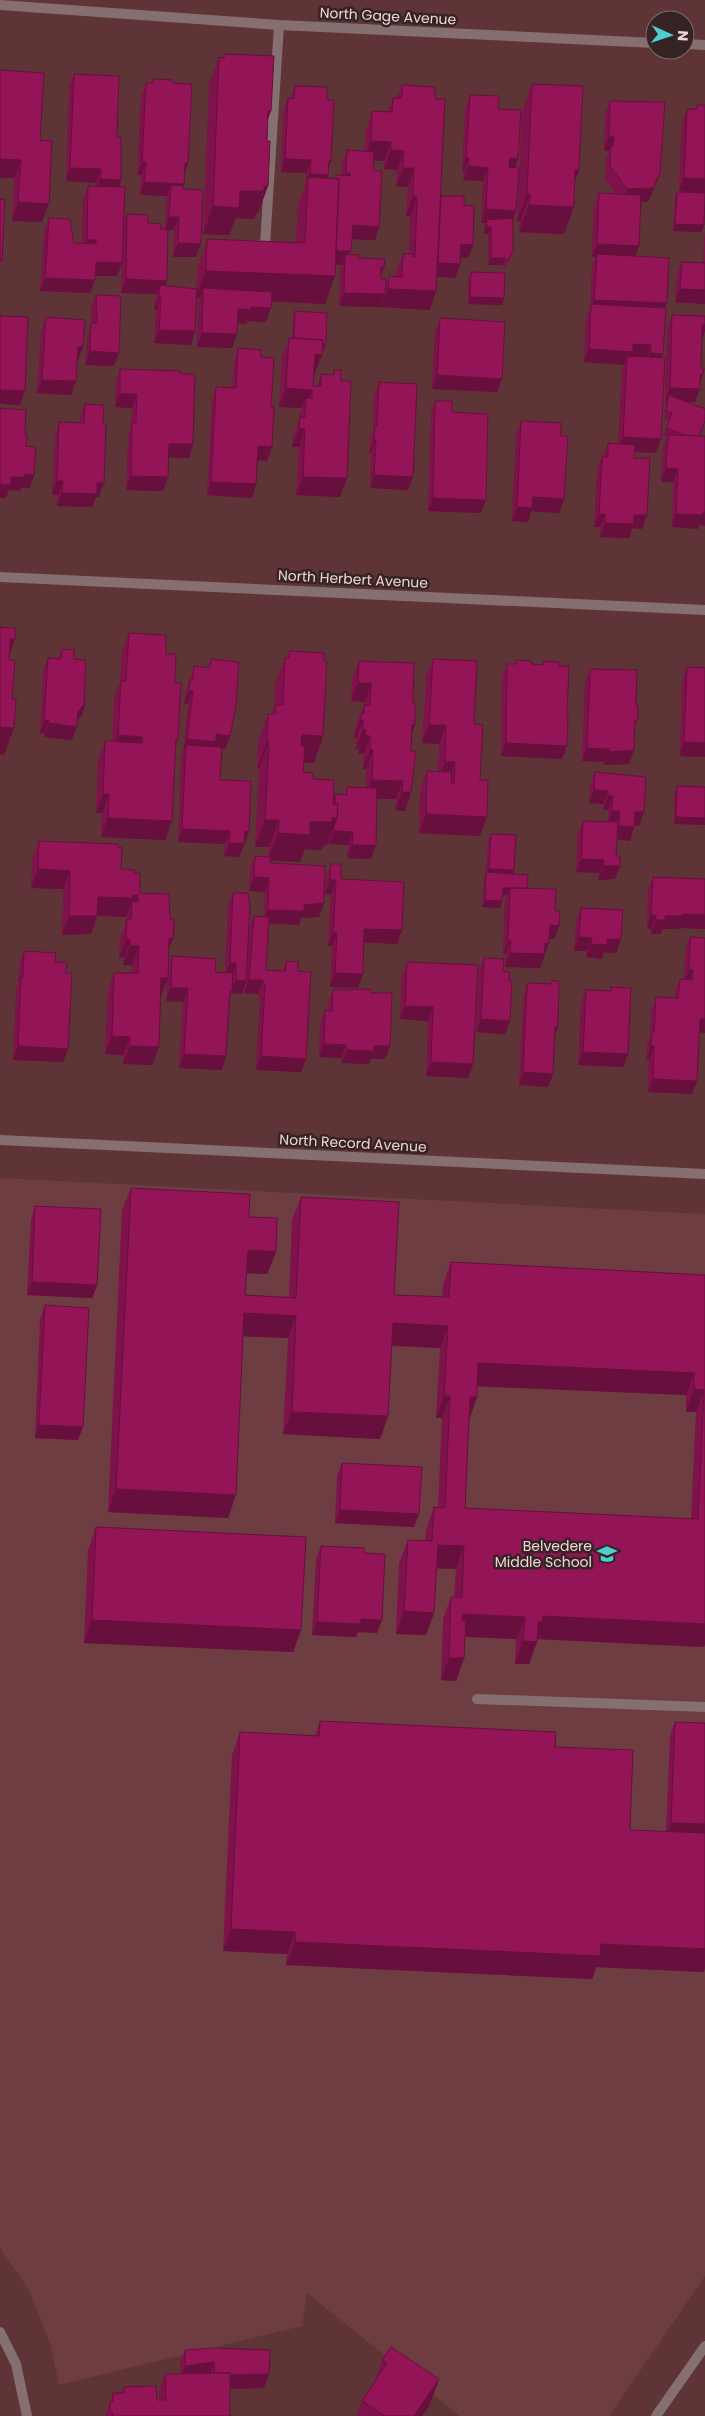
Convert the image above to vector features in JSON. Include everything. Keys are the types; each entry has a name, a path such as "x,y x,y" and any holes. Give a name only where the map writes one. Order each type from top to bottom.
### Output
{"street":[{"name":"North Gage Avenue","path":"0,5 279,25 645,43"},
{"path":"248,245 265,245 279,25"},
{"name":"North Herbert Avenue","path":"0,577 705,610"},
{"name":"North Record Avenue","path":"0,1140 705,1174"},
{"path":"477,1699 705,1707"},
{"path":"0,2332 16,2364 27,2416"},
{"path":"656,2416 705,2346"}],"shaded area":[{"path":"0,1178 705,1214 705,2276 609,2416 460,2416 307,2293 302,2326 59,2385 50,2343 29,2290 0,2248"}],"building":[{"path":"225,54 274,56 271,111 268,111 267,141 270,141 268,186 264,186 264,191 240,191 239,208 213,206 219,57 224,58"},
{"path":"0,70 44,73 40,140 52,141 49,204 18,202 21,160 0,159"},
{"path":"74,74 119,76 117,137 121,137 121,180 100,179 101,169 70,168"},
{"path":"153,79 173,80 173,83 192,84 188,163 185,163 184,184 144,182 146,162 142,162 146,83 153,83"},
{"path":"532,84 583,86 579,170 575,170 574,207 529,205 530,194 527,194"},
{"path":"402,85 435,87 435,99 445,99 436,291 388,289 389,276 402,277 403,254 413,254 413,257 415,257 417,197 413,197 414,168 403,168 404,151 391,150 391,142 371,141 372,111 392,112 393,98 402,98"},
{"path":"295,86 327,87 327,100 334,100 331,161 329,161 328,175 310,174 311,160 285,159 288,98 294,99"},
{"path":"470,95 499,96 498,109 521,110 518,159 510,158 509,167 519,168 516,211 486,209 488,168 468,166 469,158 466,158"},
{"path":"610,101 665,102 660,173 653,188 627,189 610,166 611,146 613,146 614,137 609,137"},
{"path":"697,105 705,105 705,179 684,178 687,109 697,109"},
{"path":"347,150 374,152 373,170 382,171 379,227 353,225 351,251 336,251 339,179 336,179 336,175 350,176 350,173 346,173"},
{"path":"308,177 339,179 335,276 206,271 207,239 305,243"},
{"path":"171,185 183,186 183,189 203,190 201,244 178,243 179,217 169,217"},
{"path":"88,186 125,187 122,263 96,262 95,280 45,278 49,218 70,219 74,243 96,244 96,240 87,240"},
{"path":"677,192 705,193 704,225 675,224"},
{"path":"599,193 641,195 639,246 597,244"},
{"path":"441,196 464,196 464,205 474,206 473,245 461,244 460,264 438,263"},
{"path":"0,199 5,199 2,262 0,261"},
{"path":"127,214 148,215 148,223 161,224 161,229 168,229 167,281 126,279"},
{"path":"513,218 513,252 508,261 505,258 491,258 491,227 486,226 487,220"},
{"path":"347,254 359,255 358,258 385,259 384,267 381,267 381,279 386,279 385,294 344,293 345,257"},
{"path":"597,254 669,258 667,303 594,300"},
{"path":"682,262 705,263 705,290 680,289"},
{"path":"471,272 505,273 504,298 470,297"},
{"path":"160,285 197,289 195,331 159,330"},
{"path":"203,288 272,292 271,308 251,307 251,310 238,309 237,334 202,333"},
{"path":"96,295 121,296 119,353 90,351 91,323 97,323"},
{"path":"591,304 666,308 663,354 650,353 651,345 633,344 633,352 589,349"},
{"path":"295,311 327,313 326,344 322,344 323,340 294,338"},
{"path":"672,315 705,316 705,325 702,325 701,368 704,368 703,375 700,375 700,389 670,388"},
{"path":"0,316 28,317 25,391 0,390"},
{"path":"46,317 85,320 83,347 78,347 76,381 42,380"},
{"path":"440,318 505,322 502,379 437,375"},
{"path":"289,338 323,340 322,355 315,354 313,386 321,386 321,374 334,375 334,370 341,370 341,381 351,381 347,478 303,477 305,429 299,429 300,418 305,417 306,398 312,398 312,390 286,388"},
{"path":"238,348 261,350 261,357 274,358 271,407 274,407 272,447 258,446 256,484 211,482 216,387 236,388"},
{"path":"627,356 665,358 661,439 623,437"},
{"path":"120,369 181,371 181,374 195,374 193,444 169,444 168,477 131,476 132,423 136,423 137,394 120,394"},
{"path":"379,382 417,384 413,477 374,475 376,440 374,440 375,426 377,426"},
{"path":"669,395 705,409 705,421 699,436 685,435 666,428 672,413 666,411"},
{"path":"435,401 452,401 452,412 488,414 486,500 433,498"},
{"path":"85,404 104,405 103,424 106,425 104,483 97,483 97,494 62,493 63,481 57,481 59,422 84,423"},
{"path":"0,408 26,410 26,446 36,447 34,475 25,474 25,477 11,477 11,485 0,484"},
{"path":"521,421 561,423 561,436 568,436 564,499 533,497 532,508 517,507"},
{"path":"668,435 705,436 705,512 703,512 703,515 676,514 678,469 666,468"},
{"path":"608,443 635,445 634,458 650,458 647,515 634,515 634,524 605,523 605,514 599,514 602,457 608,457"},
{"path":"0,627 15,628 15,639 10,639 9,660 15,660 12,699 16,699 14,728 0,727"},
{"path":"129,633 166,635 166,654 176,654 175,683 181,683 172,821 108,818 109,794 103,794 105,741 142,743 142,737 118,735 121,681 126,681"},
{"path":"62,649 74,650 74,659 86,660 84,702 86,702 78,712 77,727 49,723 49,720 44,720 48,658 61,659"},
{"path":"290,651 324,653 324,661 327,661 323,736 302,735 301,746 305,746 303,772 313,773 313,779 334,780 333,804 338,804 337,818 332,818 332,822 310,822 310,835 278,833 279,820 265,820 269,742 267,742 268,714 275,714 275,705 283,705 285,658 289,658"},
{"path":"211,659 239,662 236,706 230,736 216,734 216,742 187,739 193,691 189,691 190,680 193,680 194,666 210,668"},
{"path":"433,659 477,661 474,724 483,725 480,780 488,780 487,817 426,814 427,771 452,772 451,783 454,783 455,762 445,762 446,725 429,725"},
{"path":"517,660 531,661 531,664 544,665 544,661 559,662 559,666 569,666 567,746 506,743 507,664 516,664"},
{"path":"359,661 414,663 413,703 415,703 415,725 412,725 411,751 416,751 411,792 402,792 403,781 372,780 373,750 370,750 370,736 365,735 366,730 363,730 363,720 360,720 361,713 364,714 364,705 370,705 371,683 358,683"},
{"path":"687,667 705,668 705,743 684,742"},
{"path":"590,669 637,670 636,705 638,705 638,720 635,720 634,750 609,752 609,749 587,748"},
{"path":"186,745 222,747 220,780 251,781 249,832 245,831 244,844 229,843 230,831 182,829"},
{"path":"595,772 646,777 644,812 635,812 634,827 619,826 620,811 612,811 613,796 608,796 608,791 594,790"},
{"path":"677,786 705,787 705,818 676,817"},
{"path":"347,787 377,788 376,845 352,845 353,832 334,831 338,804 335,804 335,794 347,795"},
{"path":"583,821 618,822 616,856 620,856 620,866 603,866 604,860 581,859"},
{"path":"491,834 516,835 514,870 489,869"},
{"path":"39,841 118,844 118,847 122,847 121,869 135,870 134,873 140,873 140,893 169,894 170,919 174,919 173,939 169,938 168,978 161,978 159,1047 130,1046 130,1037 112,1036 114,973 138,973 139,946 130,946 130,940 126,939 127,920 131,919 132,901 138,902 138,895 133,895 133,898 98,897 97,916 69,916 70,871 38,869"},
{"path":"255,856 271,857 270,863 325,866 324,903 304,905 304,911 268,910 269,878 254,877"},
{"path":"331,864 341,864 341,879 404,882 402,930 364,929 363,974 335,973 337,933 333,933 336,880 330,880"},
{"path":"486,872 528,875 527,888 503,888 502,901 485,900"},
{"path":"653,877 705,879 705,915 682,914 683,916 665,916 665,920 656,920 656,915 651,915"},
{"path":"510,888 556,889 555,910 560,911 559,926 550,925 549,943 545,943 544,954 510,953 511,941 508,941"},
{"path":"233,893 248,893 250,906 246,981 236,980 236,963 230,963"},
{"path":"581,908 623,910 621,939 607,939 607,945 591,944 592,938 579,937"},
{"path":"254,916 269,917 266,970 286,971 286,961 298,962 298,971 311,972 306,1059 261,1056 265,986 263,980 249,980"},
{"path":"690,937 705,938 705,1019 700,1019 697,1081 653,1079 654,1046 651,1046 652,1032 654,1032 656,997 678,998 680,979 692,980 693,970 689,970"},
{"path":"24,951 56,953 55,962 66,962 65,973 72,973 68,1049 18,1046"},
{"path":"172,956 216,959 215,972 233,973 226,1056 184,1054 188,988 171,988"},
{"path":"484,958 504,959 503,971 510,972 509,981 512,981 510,1021 481,1019"},
{"path":"407,962 478,965 473,1064 431,1062 433,1007 405,1006"},
{"path":"552,981 559,981 558,1027 555,1027 553,1074 523,1072 527,985 530,983 551,984"},
{"path":"611,987 631,988 628,1054 583,1052 586,990 611,991"},
{"path":"371,989 371,993 392,993 390,1046 374,1046 374,1051 347,1050 346,1045 324,1044 325,1010 332,1011 333,990"},
{"path":"131,1188 250,1194 249,1217 277,1218 276,1252 248,1250 245,1295 296,1298 301,1197 399,1202 394,1295 449,1297 451,1262 705,1275 705,1624 543,1616 543,1622 538,1622 537,1642 523,1641 525,1617 463,1614 462,1620 466,1621 464,1658 449,1658 451,1597 462,1597 464,1546 438,1545 434,1613 404,1611 408,1540 432,1541 434,1507 445,1508 450,1396 444,1396 448,1326 393,1323 388,1416 292,1412 296,1316 244,1313 236,1495 116,1489","holes":["478,1363 694,1373 694,1389 704,1390 698,1519 465,1508 470,1397 477,1397"]},
{"path":"35,1206 101,1209 97,1285 32,1282"},
{"path":"45,1305 89,1308 83,1427 39,1425"},
{"path":"342,1463 422,1467 419,1514 340,1510"},
{"path":"96,1527 306,1537 301,1630 92,1620"},
{"path":"321,1546 364,1548 364,1553 385,1554 382,1620 361,1619 361,1624 317,1622"},
{"path":"320,1721 556,1732 555,1747 633,1750 630,1830 705,1833 705,1949 601,1944 600,1956 295,1942 295,1932 231,1929 240,1732 319,1736"},
{"path":"675,1722 705,1723 705,1824 671,1823"},
{"path":"391,2347 439,2379 414,2416 385,2416 362,2401 387,2363 382,2360"},
{"path":"214,2348 270,2350 269,2374 230,2375 230,2373 214,2373 214,2362 185,2366 185,2350"},
{"path":"230,2373 230,2416 112,2416 113,2413 110,2411 113,2393 124,2393 124,2387 156,2386 157,2400 166,2400 165,2374"}],"place":[{"name":"Belvedere Middle School","path":"607,1554"}]}
